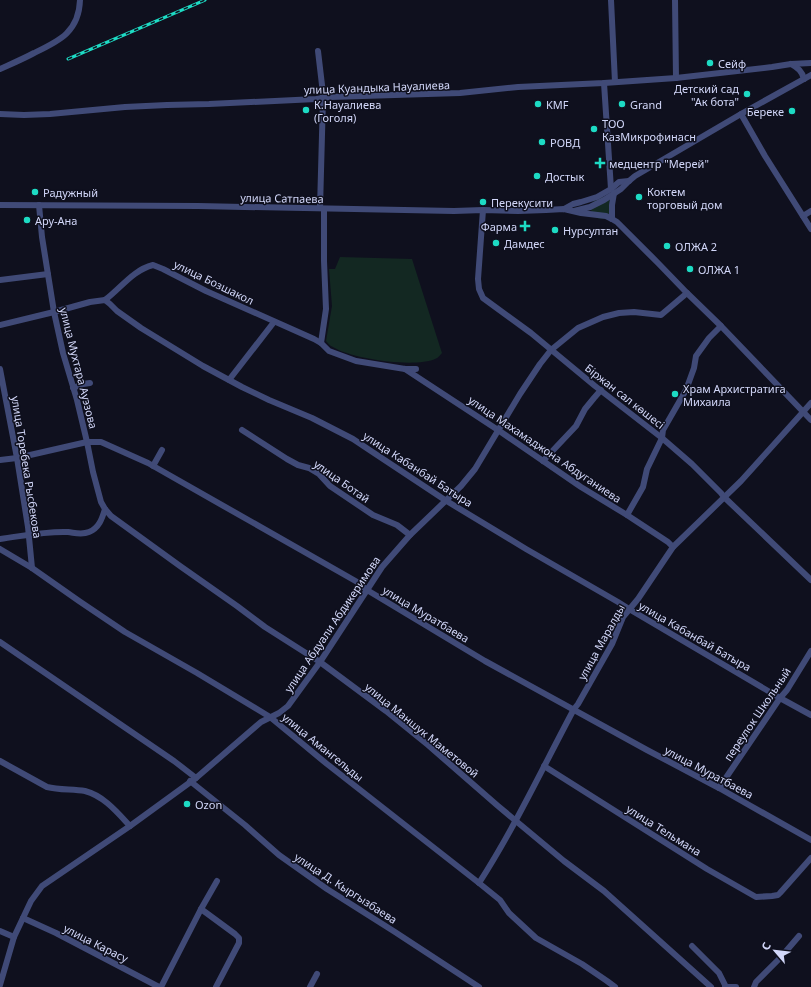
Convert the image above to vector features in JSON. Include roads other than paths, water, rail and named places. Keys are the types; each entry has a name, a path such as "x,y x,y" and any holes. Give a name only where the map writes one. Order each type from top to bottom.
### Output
{"street":[{"path":"0,69 55,43 66,34 72,28 78,15 80,0"},
{"path":"611,0 615,82"},
{"path":"675,0 676,78"},
{"path":"318,51 323,98 322,209 326,309 321,343"},
{"name":"улица Куандыка Науалиева","path":"0,114 50,114 153,106 316,100 330,96 460,93 518,87 676,78 791,64 811,63"},
{"path":"791,64 807,77 811,84"},
{"name":"улица Сатпаева","path":"0,205 198,206 454,212 483,210 525,211 564,209 572,212 590,207 604,200 619,182 629,180 807,77"},
{"path":"604,83 612,191 612,219"},
{"path":"741,114 765,156 811,229"},
{"name":"улица Сатпаева","path":"564,209 572,204 589,200 612,191"},
{"name":"улица Мухтара Ауэзова","path":"39,205 42,237 54,312 63,354 77,400 87,442 92,472 104,510"},
{"name":"Біржан сал көшесі","path":"483,210 478,279 483,298 531,333 662,438 692,464 724,497 811,580"},
{"path":"803,216 811,211"},
{"path":"572,212 606,216 617,222 721,326 811,420"},
{"name":"улица Бозшакол","path":"105,300 140,270 153,265 206,291 314,339 321,343 329,351 356,361 405,369"},
{"path":"0,280 48,274"},
{"name":"улица Абдуали Абдикеримова","path":"0,985 14,937 30,901 42,886 130,826 193,779 261,722 279,713 288,706 320,662 382,567 410,535 461,486 472,473 520,394 551,350 578,328 603,318 619,313 634,312 662,315 687,293"},
{"path":"0,325 90,302 105,300"},
{"name":"улица Кабанбай Батыра","path":"105,300 117,311 141,328 203,366 269,400 312,418 353,439 445,500 526,549 811,715"},
{"path":"229,380 274,322"},
{"path":"627,516 643,487 647,469 662,438 663,430 688,384 694,368 696,356 709,338 721,326"},
{"name":"улица Торебека Рысбекова","path":"0,369 17,458 28,527 32,568"},
{"path":"405,369 416,369"},
{"name":"улица Махамаджона Абдуганиева","path":"405,369 581,487 668,542 673,547"},
{"path":"73,388 90,383"},
{"path":"543,461 576,426 585,409 601,390"},
{"name":"улица Маралды","path":"479,883 520,813 574,709 606,656 623,617 638,599 673,547 741,481 811,404"},
{"name":"улица Ботай","path":"242,430 287,460 319,474 330,486 373,515 397,525 410,535"},
{"name":"улица Муратбаева","path":"0,460 17,458 87,442 101,442 153,466 359,583 367,590 485,661 647,750 720,788 811,840"},
{"path":"153,466 162,450"},
{"path":"0,539 50,532 88,533 98,525 102,519 104,510"},
{"name":"улица Маншук Маметовой","path":"104,510 265,626 320,662 386,711 428,745 515,821 604,891 711,987"},
{"name":"улица Амангельды","path":"0,549 32,568 125,632 197,673 270,718 500,900 509,913 536,938 582,964 615,987"},
{"name":"улица Д. Кыргызбаева","path":"0,642 168,757 279,855 327,890 395,932 478,987"},
{"name":"переулок Школьный","path":"720,788 780,698 787,690 811,651"},
{"path":"0,761 47,787 85,791 95,795 106,802 130,826"},
{"name":"улица Тельмана","path":"544,766 707,869 756,897 778,895 811,858"},
{"path":"160,987 217,881"},
{"path":"201,909 239,938 239,943 216,987"},
{"name":"улица Карасу","path":"23,918 160,987"},
{"path":"0,931 14,937"},
{"path":"754,987 756,982 800,936"},
{"path":"692,946 719,973 726,987 736,987"},
{"path":"310,987 317,974"}],"railway":[{"path":"68,59 205,0"}],"place":[{"name":"Сейф","path":"710,63"},
{"name":"Детский сад \"Ак бота\"","path":"747,94"},
{"name":"KMF","path":"538,104"},
{"name":"Grand","path":"622,104"},
{"name":"К.Науалиева (Гоголя)","path":"306,110"},
{"name":"Береке","path":"792,111"},
{"name":"ТОО КазМикрофинасн","path":"594,129"},
{"name":"РОВД","path":"542,142"},
{"name":"медцентр \"Мерей\"","path":"600,163"},
{"name":"Достык","path":"537,176"},
{"name":"Радужный","path":"35,192"},
{"name":"Коктем торговый дом","path":"639,197"},
{"name":"Перекусити","path":"483,202"},
{"name":"Ару-Ана","path":"27,220"},
{"name":"Фарма","path":"525,226"},
{"name":"Нурсултан","path":"555,230"},
{"name":"Дамдес","path":"496,243"},
{"name":"ОЛЖА 2","path":"667,246"},
{"name":"ОЛЖА 1","path":"690,269"},
{"name":"Храм Архистратига Михаила","path":"675,394"},
{"name":"Ozon","path":"187,804"}]}
